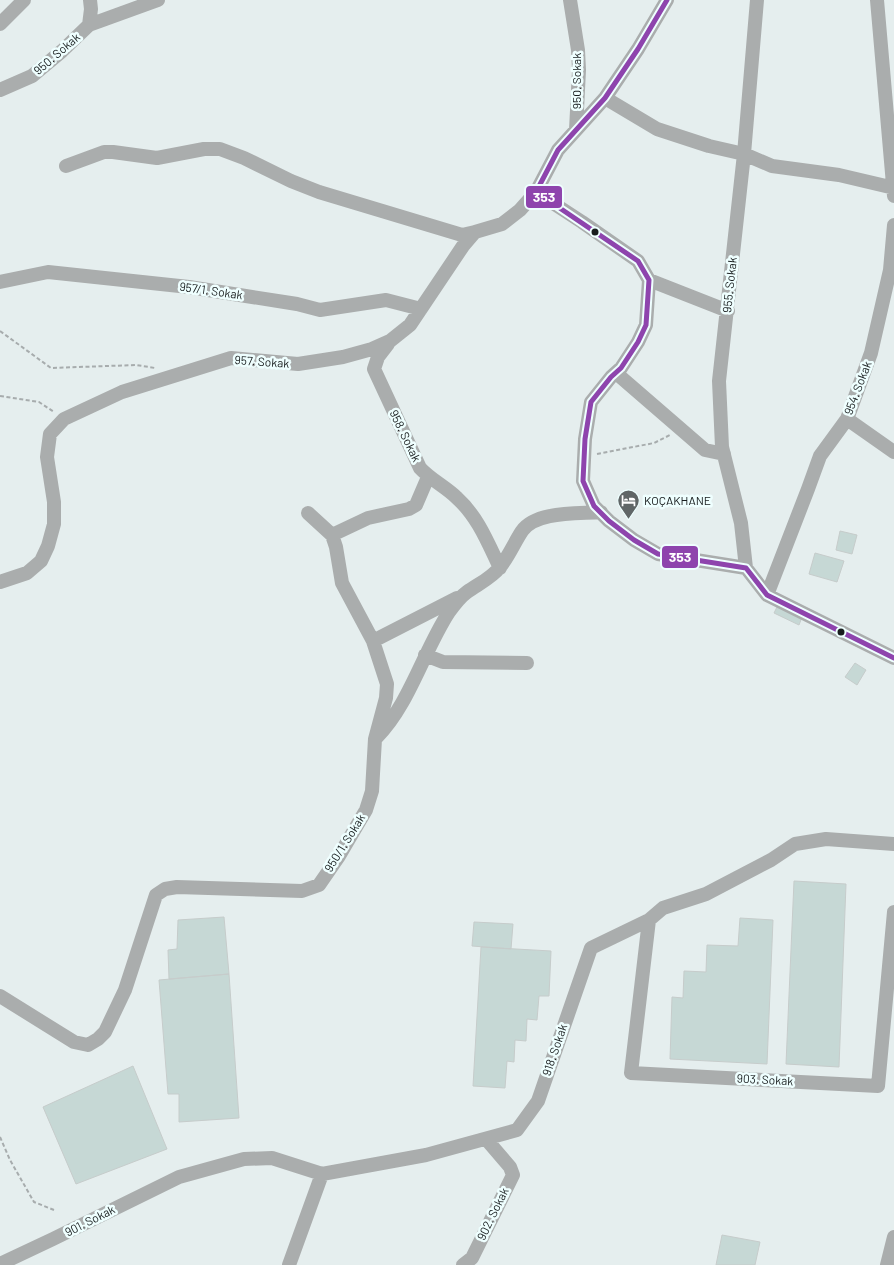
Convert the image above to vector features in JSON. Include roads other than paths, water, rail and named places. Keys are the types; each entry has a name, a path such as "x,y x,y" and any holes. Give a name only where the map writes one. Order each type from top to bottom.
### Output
{"street":[{"path":"0,24 24,0"},
{"name":"950. Sokak","path":"0,90 32,76 90,25 90,0"},
{"path":"90,25 158,0"},
{"name":"950. Sokak","path":"570,0 578,50 579,70 576,130"},
{"path":"66,166 104,152 158,158 204,149 220,149 319,192 462,235 475,232 502,224 520,210 536,192 558,150 605,98 638,49 666,0"},
{"name":"955. Sokak","path":"746,568 741,523 722,447 719,381 744,154 757,0"},
{"path":"605,98 657,129 709,146 744,154 772,166 839,175 894,191 888,51 877,0"},
{"path":"536,192 638,262 649,280 646,325 638,342 621,368 591,402 585,439 582,480 594,506 609,521 634,540 658,554 746,568 766,595 894,658"},
{"name":"954. Sokak","path":"766,595 820,456 847,418 872,353 890,270 894,225"},
{"name":"957. Sokak","path":"0,582 27,573 40,561 48,546 54,524 54,502 47,457 50,434 64,419 122,392 231,358 298,364 343,357 372,349 390,341 410,325 463,246 475,232"},
{"name":"957/1. Sokak","path":"0,282 48,272 189,287 297,304 320,310 386,300 421,309"},
{"path":"649,280 728,312"},
{"name":"958. Sokak","path":"390,341 378,357 374,369 420,468 428,477 455,496 471,511 500,568"},
{"path":"616,373 705,450 724,454"},
{"path":"847,418 894,452"},
{"path":"332,536 368,518 408,510 416,505 428,477"},
{"path":"373,641 449,603 488,579 500,568 529,522 544,516 600,512"},
{"path":"308,513 332,536 336,547 342,583 373,641 387,684 386,698 375,739"},
{"path":"375,739 388,726 415,678 433,637 446,616 465,593"},
{"path":"425,655 443,662 527,663"},
{"name":"950/1. Sokak","path":"0,996 74,1042 88,1045 98,1039 105,1032 125,990 156,895 165,889 177,887 302,890 319,885 339,856 366,810 372,791 375,739"},
{"name":"918. Sokak","path":"179,1177 244,1159 272,1158 322,1174 426,1155 517,1130 538,1101 591,948 648,920 663,908 706,894 770,860 795,844 826,839 894,844"},
{"name":"903. Sokak","path":"648,920 631,1073 878,1086 894,912"},
{"name":"902. Sokak","path":"464,1265 472,1258 513,1175 510,1167 486,1139"},
{"path":"289,1265 322,1174"},
{"name":"901. Sokak","path":"0,1264 179,1177"},
{"path":"887,1265 894,1237"}],"place":[{"name":"KOÇAKHANE","path":"628,520"}]}
